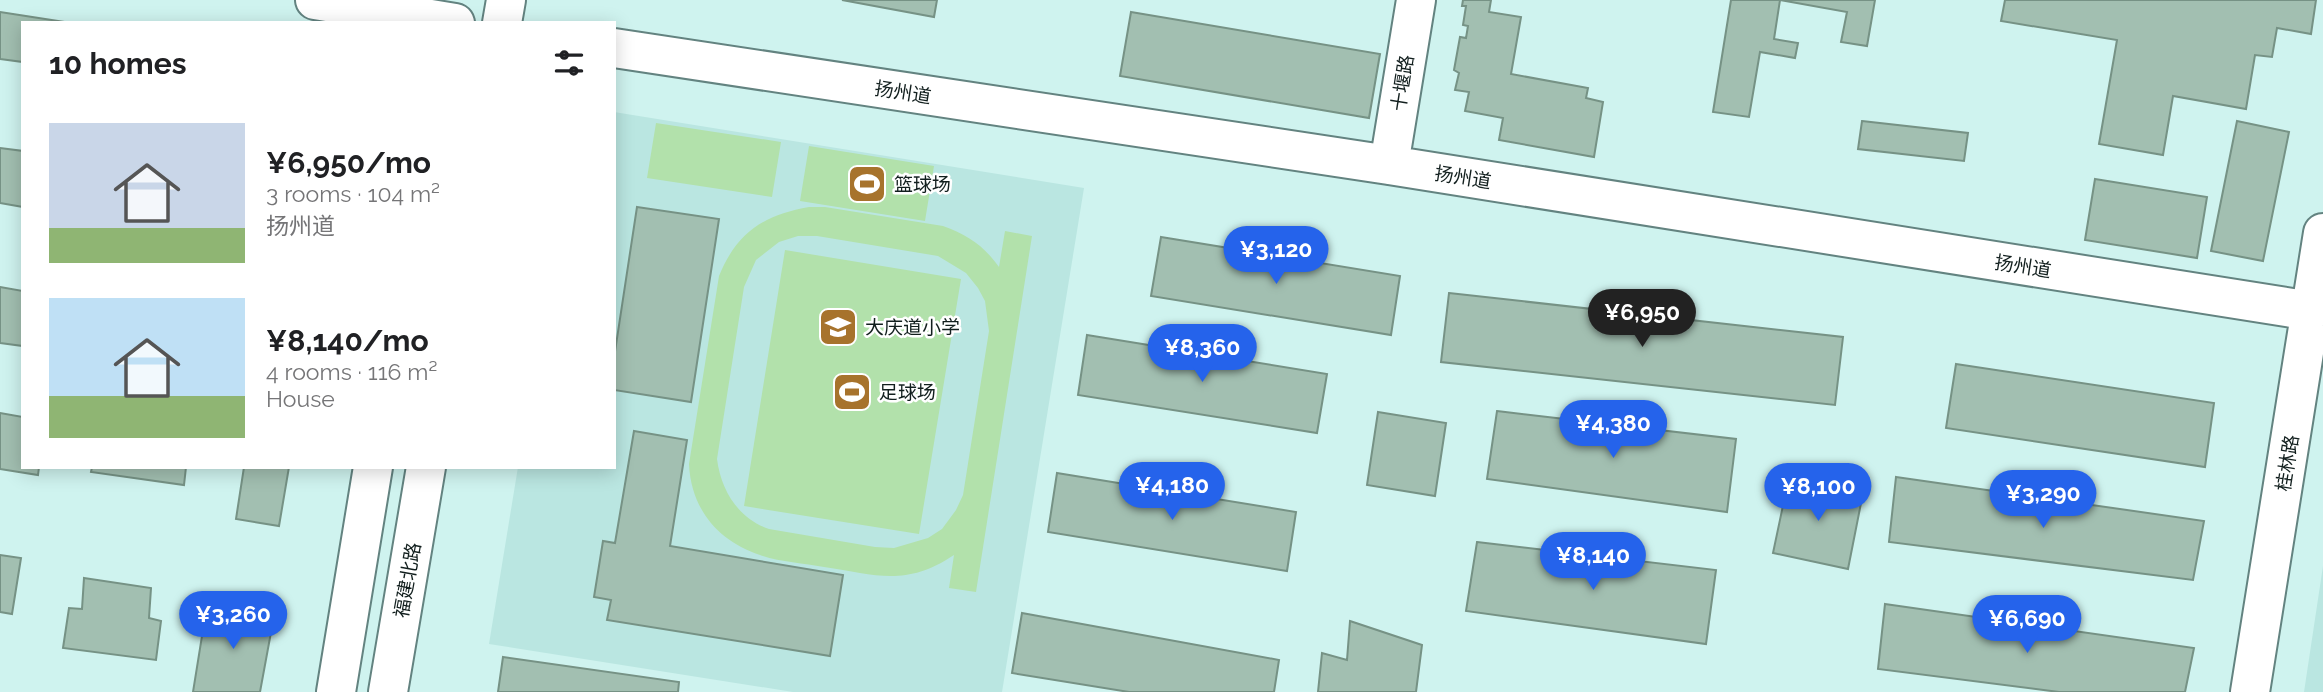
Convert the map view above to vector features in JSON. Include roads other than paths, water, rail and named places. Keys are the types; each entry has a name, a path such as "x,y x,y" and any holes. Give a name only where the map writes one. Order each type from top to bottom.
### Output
{"street":[{"path":"315,0 450,17"},
{"path":"502,21 506,0"},
{"name":"十堰路","path":"1389,165 1416,0"},
{"name":"扬州道","path":"616,48 1389,165 2312,311"},
{"name":"桂林路","path":"2250,692 2323,233"},
{"path":"336,692 373,469"},
{"name":"福建北路","path":"388,692 426,469"}],"place":[{"name":"篮球场","path":"867,184"},
{"name":"大庆道小学","path":"838,327"},
{"name":"足球场","path":"852,392"}]}
